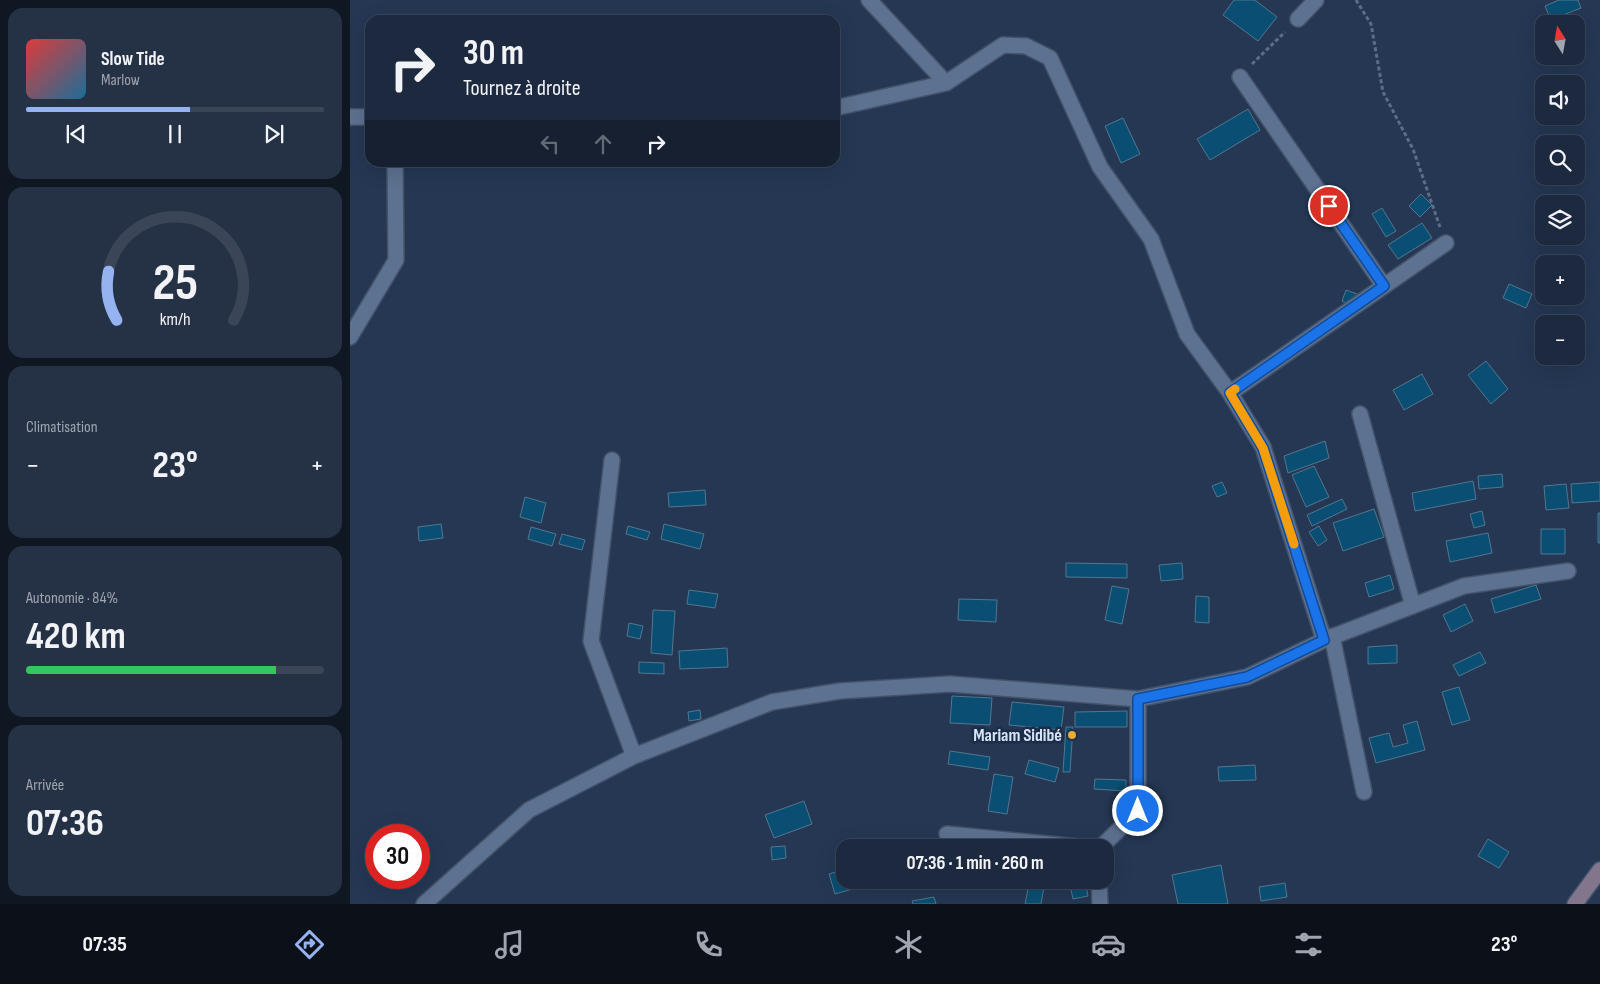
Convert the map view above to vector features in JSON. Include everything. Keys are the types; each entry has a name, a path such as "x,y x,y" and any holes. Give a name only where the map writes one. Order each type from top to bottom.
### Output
{"street":[{"path":"869,0 946,83"},
{"path":"1298,19 1316,0"},
{"path":"840,107 946,83 1003,46 1026,46 1050,58 1100,167 1152,239 1187,334 1230,393 1263,448 1328,638 1364,792"},
{"path":"1240,77 1384,286"},
{"path":"350,117 365,117"},
{"path":"350,337 396,260 395,167"},
{"path":"1230,393 1446,243"},
{"path":"1360,414 1413,606"},
{"path":"612,460 592,641 634,756"},
{"path":"424,904 529,810 634,756 772,702 840,691 950,684 1138,699 1247,677 1328,638 1464,586 1568,571"},
{"path":"1109,839 1138,811 1138,699"},
{"path":"947,834 998,839"},
{"path":"1575,904 1600,870"},
{"path":"1099,889 1100,904"}],"path":[{"path":"1356,0 1370,24 1383,92 1413,149 1446,243"},
{"path":"1240,77 1298,19"}],"building":[{"path":"1234,0 1255,0 1277,17 1258,41 1223,15"},
{"path":"1559,0 1578,0 1581,8 1564,15 1549,15 1545,6"},
{"path":"1248,109 1260,130 1210,160 1197,139"},
{"path":"1123,118 1140,154 1121,163 1105,126"},
{"path":"1421,194 1432,205 1420,217 1409,206"},
{"path":"1382,208 1396,231 1386,237 1372,214"},
{"path":"1422,223 1432,238 1398,259 1388,245"},
{"path":"1509,284 1532,294 1526,308 1503,298"},
{"path":"1346,290 1357,294 1352,306 1342,301"},
{"path":"1486,361 1508,389 1491,404 1468,375"},
{"path":"1422,374 1433,394 1404,410 1393,390"},
{"path":"1325,441 1329,458 1288,473 1284,456"},
{"path":"1314,466 1329,497 1306,507 1292,475"},
{"path":"1502,474 1503,487 1479,489 1478,476"},
{"path":"1473,481 1476,499 1415,511 1412,493"},
{"path":"1222,482 1227,493 1217,497 1212,486"},
{"path":"1600,482 1600,501 1572,503 1571,484"},
{"path":"1566,484 1569,508 1546,510 1544,486"},
{"path":"705,490 706,505 669,507 668,493"},
{"path":"525,497 546,503 541,523 520,517"},
{"path":"1342,499 1347,509 1312,526 1307,515"},
{"path":"1374,509 1384,537 1343,551 1333,523"},
{"path":"1482,511 1485,525 1474,528 1470,514"},
{"path":"1598,513 1600,513 1600,543 1598,543"},
{"path":"441,524 443,538 419,541 418,527"},
{"path":"664,524 704,534 700,549 661,539"},
{"path":"628,526 650,532 647,540 626,534"},
{"path":"1319,526 1327,540 1318,546 1309,532"},
{"path":"531,527 556,534 552,546 528,539"},
{"path":"1541,529 1565,529 1565,554 1541,554"},
{"path":"1488,533 1492,553 1450,562 1446,541"},
{"path":"562,534 585,540 582,550 559,544"},
{"path":"1066,563 1127,564 1127,578 1066,577"},
{"path":"1182,563 1183,579 1161,581 1159,565"},
{"path":"1390,575 1394,589 1369,597 1365,583"},
{"path":"1536,585 1541,599 1495,613 1491,599"},
{"path":"1112,586 1129,589 1122,624 1105,620"},
{"path":"689,590 718,594 715,608 687,604"},
{"path":"1196,596 1209,597 1209,623 1195,622"},
{"path":"959,599 997,600 996,622 958,620"},
{"path":"1465,604 1473,621 1451,632 1443,615"},
{"path":"653,610 675,611 672,655 651,653"},
{"path":"629,623 643,626 640,639 627,636"},
{"path":"1397,645 1397,663 1368,664 1368,647"},
{"path":"727,648 728,667 680,669 679,651"},
{"path":"1480,652 1486,663 1459,676 1453,665"},
{"path":"639,662 664,663 664,674 639,673"},
{"path":"1459,687 1470,720 1452,725 1442,692"},
{"path":"952,696 992,698 990,725 950,723"},
{"path":"1012,702 1064,707 1061,730 1009,725"},
{"path":"700,710 701,719 689,721 688,712"},
{"path":"1127,711 1127,727 1075,727 1075,712"},
{"path":"1417,721 1425,750 1376,763 1369,738 1389,733 1393,747 1408,743 1403,725"},
{"path":"1066,727 1073,727 1070,772 1063,772"},
{"path":"950,751 990,757 988,770 948,764"},
{"path":"1029,760 1059,768 1055,782 1025,774"},
{"path":"1255,765 1256,780 1219,781 1218,767"},
{"path":"994,774 1013,777 1007,814 988,811"},
{"path":"1095,779 1126,780 1126,791 1094,789"},
{"path":"804,801 812,824 774,838 765,815"},
{"path":"1488,839 1509,852 1499,868 1478,856"},
{"path":"785,846 786,858 772,860 771,847"},
{"path":"1221,865 1228,904 1178,904 1172,875"},
{"path":"836,872 836,889 852,889 835,894 829,874"},
{"path":"1285,883 1287,897 1261,901 1259,887"},
{"path":"1028,889 1044,889 1041,904 1025,904"},
{"path":"1071,889 1087,889 1088,896 1073,899"},
{"path":"934,897 936,904 913,904 912,901"}],"slow traffic":[{"path":"1235,389 1230,393 1263,448 1294,544"}],"place":[{"name":"Mariam Sidibé","path":"1072,735"}],"route":[{"path":"1138,811 1138,699 1247,677 1324,640 1263,448 1230,393 1384,286 1329,206"}]}
